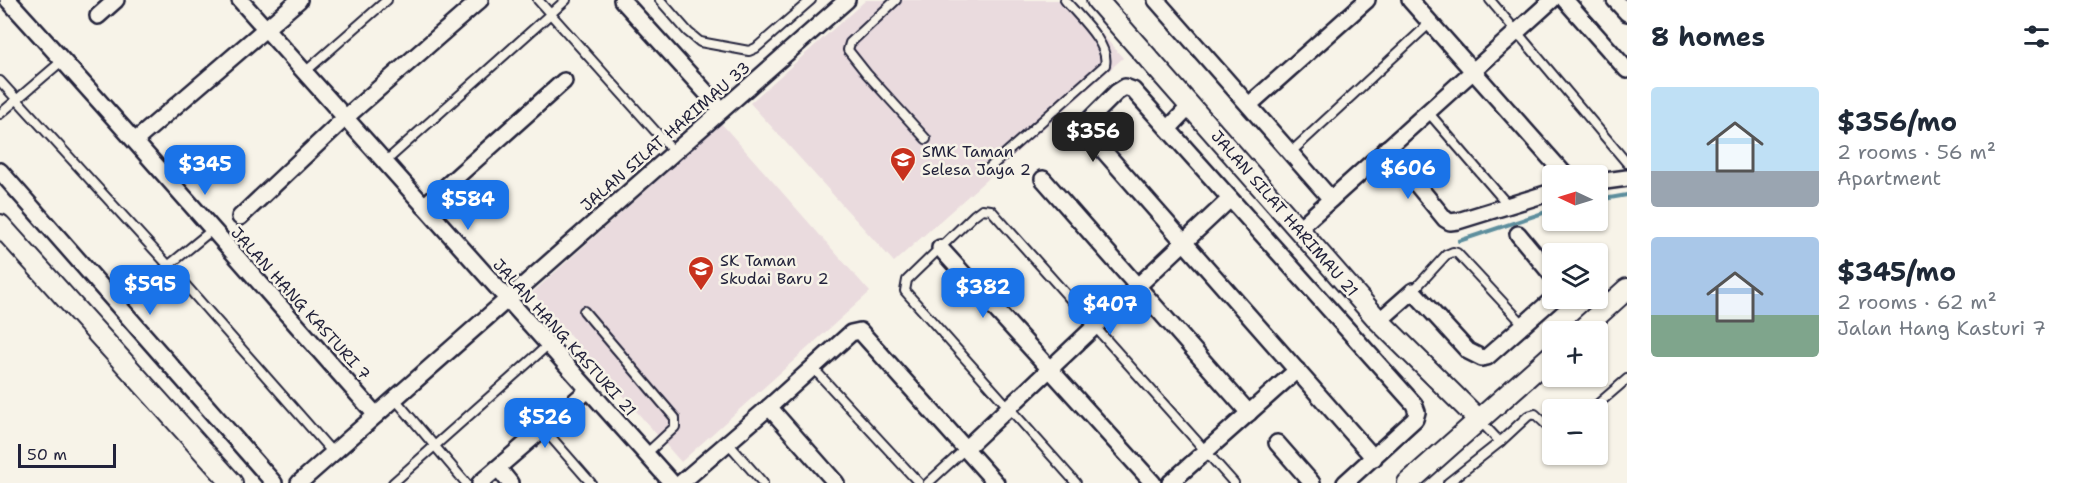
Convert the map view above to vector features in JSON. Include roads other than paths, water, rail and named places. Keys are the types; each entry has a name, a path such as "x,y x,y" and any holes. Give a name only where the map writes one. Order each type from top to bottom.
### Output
{"street":[{"name":"JALAN HANG KASTURI 7","path":"8,0 136,140 212,230 376,415"},
{"path":"98,16 116,0"},
{"name":"JALAN HANG KASTURI 21","path":"240,0 672,483"},
{"path":"136,140 299,0"},
{"path":"240,217 345,118 480,0"},
{"path":"622,0 722,110"},
{"name":"JALAN SILAT HARIMAU 33","path":"299,483 847,0"},
{"name":"JALAN SILAT HARIMAU 21","path":"1097,0 1379,321 1479,420"},
{"path":"1156,0 1331,199"},
{"path":"1249,105 1367,0"},
{"path":"1410,0 1556,165"},
{"path":"1298,229 1552,0"},
{"path":"1565,0 1627,70"},
{"path":"1615,0 1627,13"},
{"path":"424,206 564,81"},
{"path":"1346,482 1374,458 1415,419 1417,412 1414,404 1133,90 1125,87 1116,92 1086,123 1086,130 1374,458"},
{"path":"1169,128 1190,106"},
{"path":"1387,148 1445,219 1450,222 1542,195"},
{"path":"0,171 274,483"},
{"path":"1608,181 1627,178"},
{"path":"1043,179 1249,413"},
{"path":"966,448 1010,409 1230,199"},
{"path":"0,225 232,483"},
{"path":"1518,234 1542,263"},
{"path":"940,248 1154,483"},
{"path":"1379,321 1413,291 1468,351 1482,358 1487,357 1542,309"},
{"path":"1592,321 1626,291"},
{"path":"681,483 851,333 860,331 996,483"},
{"path":"1408,483 1542,364"},
{"path":"1170,483 1297,370"},
{"path":"480,483 588,390"},
{"path":"769,407 836,483"},
{"path":"1277,443 1312,483"},
{"path":"498,468 510,483"}],"lane":[{"path":"305,72 387,0"},
{"path":"538,0 674,153"},
{"path":"385,162 566,0"},
{"path":"660,0 700,42 749,51 756,48 811,0"},
{"path":"896,0 850,43 849,50 867,74 926,139"},
{"path":"988,169 1105,65 1105,53 1097,39 1065,0"},
{"path":"1490,0 1627,163"},
{"path":"1290,153 1430,23"},
{"path":"0,114 63,60"},
{"path":"0,81 168,265 333,453"},
{"path":"1428,111 1508,205"},
{"path":"1076,483 905,291 907,280 982,209 991,210 1234,483"},
{"path":"119,306 212,230"},
{"path":"1413,291 1446,255 1457,253 1524,325"},
{"path":"584,311 675,418 675,427 646,454"},
{"path":"393,483 548,345"},
{"path":"813,368 919,483"},
{"path":"1604,399 1627,379"},
{"path":"395,399 466,483"},
{"path":"1448,483 1500,442 1528,416 1535,414 1542,421"},
{"path":"1479,420 1500,442"},
{"path":"543,428 591,483"},
{"path":"728,443 763,483"},
{"path":"928,483 966,448"}],"waterway":[{"path":"1608,198 1627,195"},
{"path":"1459,241 1542,213"}],"place":[{"name":"SMK Taman Selesa Jaya 2","path":"903,183"},
{"name":"SK Taman Skudai Baru 2","path":"701,292"}]}
